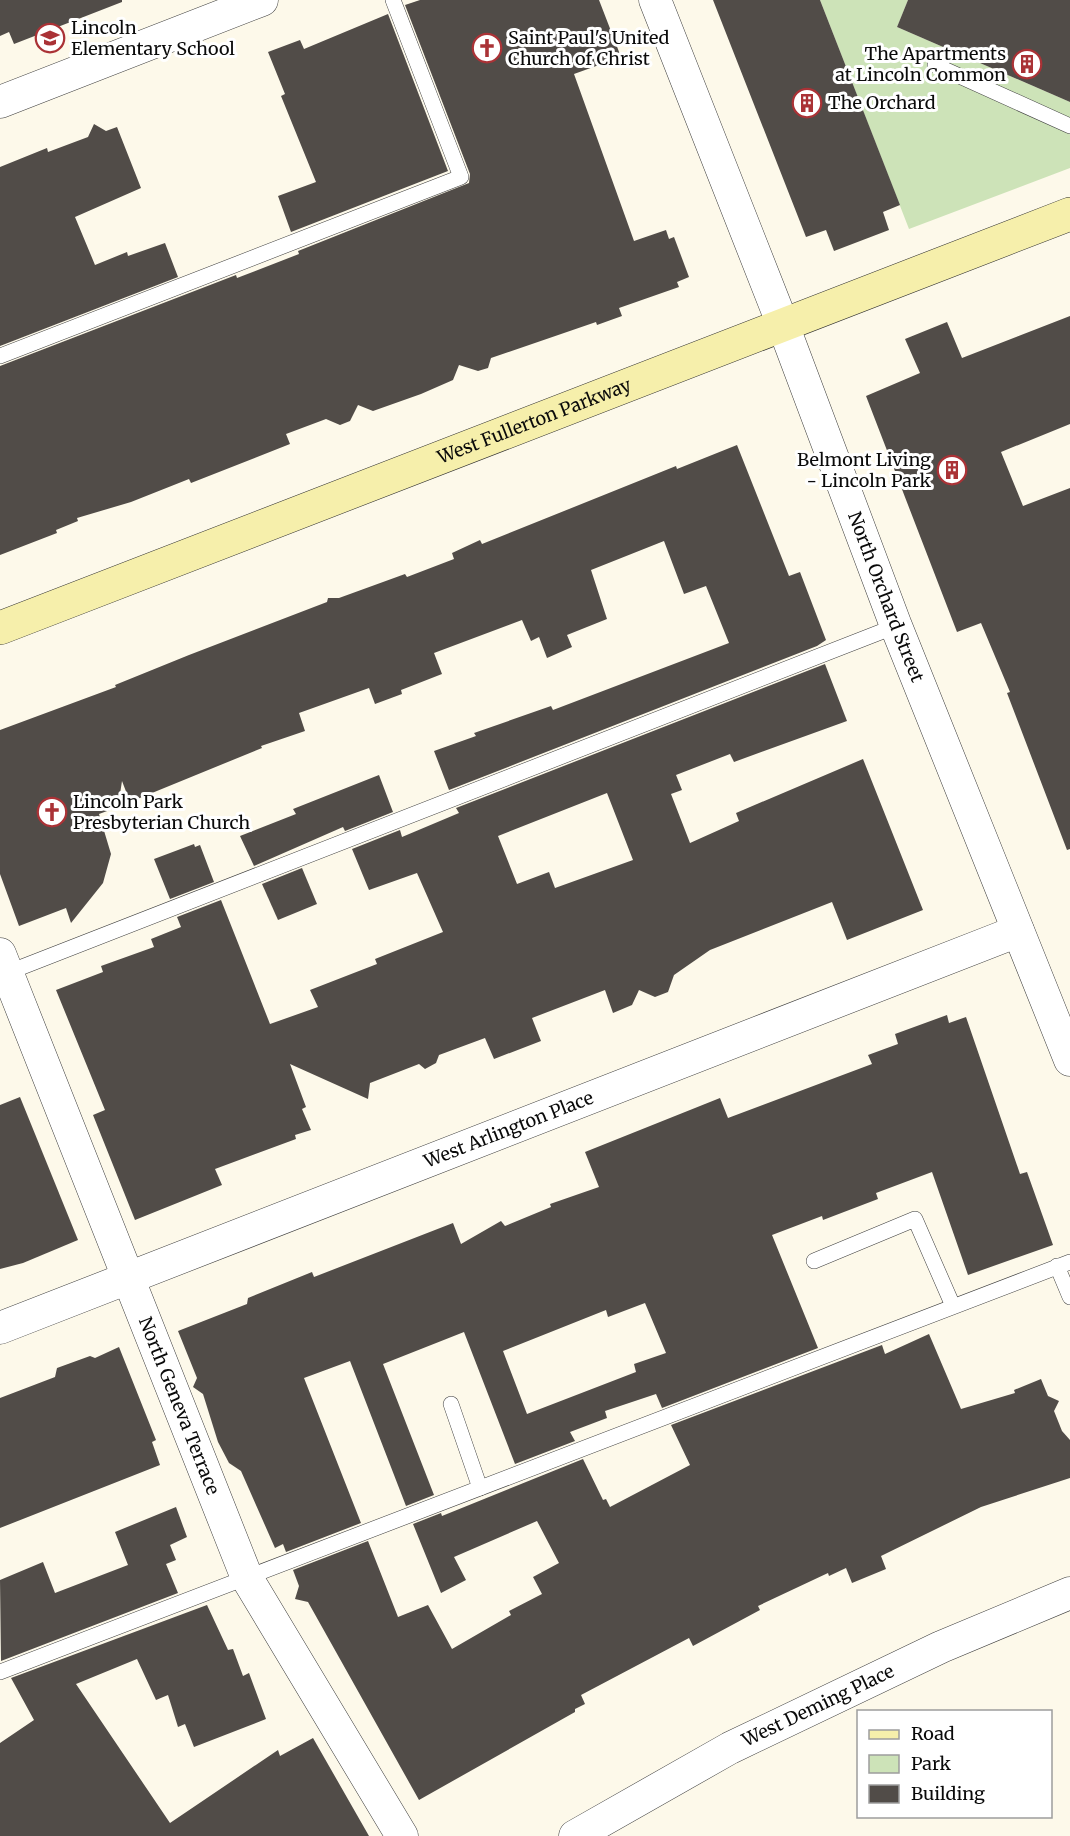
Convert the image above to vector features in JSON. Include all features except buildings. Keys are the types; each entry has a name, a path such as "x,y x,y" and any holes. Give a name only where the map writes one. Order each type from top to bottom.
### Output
{"main road":[{"name":"West Fullerton Parkway","path":"0,628 1070,214"}],"street":[{"path":"0,102 262,0"},
{"name":"North Orchard Street","path":"655,0 783,325 896,627 1070,1060"},
{"name":"West Arlington Place","path":"0,1328 1018,931"},
{"name":"North Geneva Terrace","path":"2,968 129,1278 248,1578 402,1836"},
{"name":"West Deming Place","path":"575,1836 730,1748 941,1647 1070,1593"}],"lane":[{"path":"1,354 462,177 393,0"},
{"path":"935,65 1070,126"},
{"path":"2,968 896,627"},
{"path":"814,1261 915,1219 953,1306"},
{"path":"0,1672 1064,1264 1070,1297"},
{"path":"451,1404 480,1488"}],"green space":[{"path":"820,0 908,0 897,27 1070,102 1070,168 909,229"}],"place":[{"name":"Lincoln Elementary School","path":"50,38"},
{"name":"Saint Paul's United Church of Christ","path":"487,48"},
{"name":"The Apartments at Lincoln Common","path":"1027,64"},
{"name":"The Orchard","path":"807,103"},
{"name":"Belmont Living - Lincoln Park","path":"952,470"},
{"name":"Lincoln Park Presbyterian Church","path":"52,812"}]}
